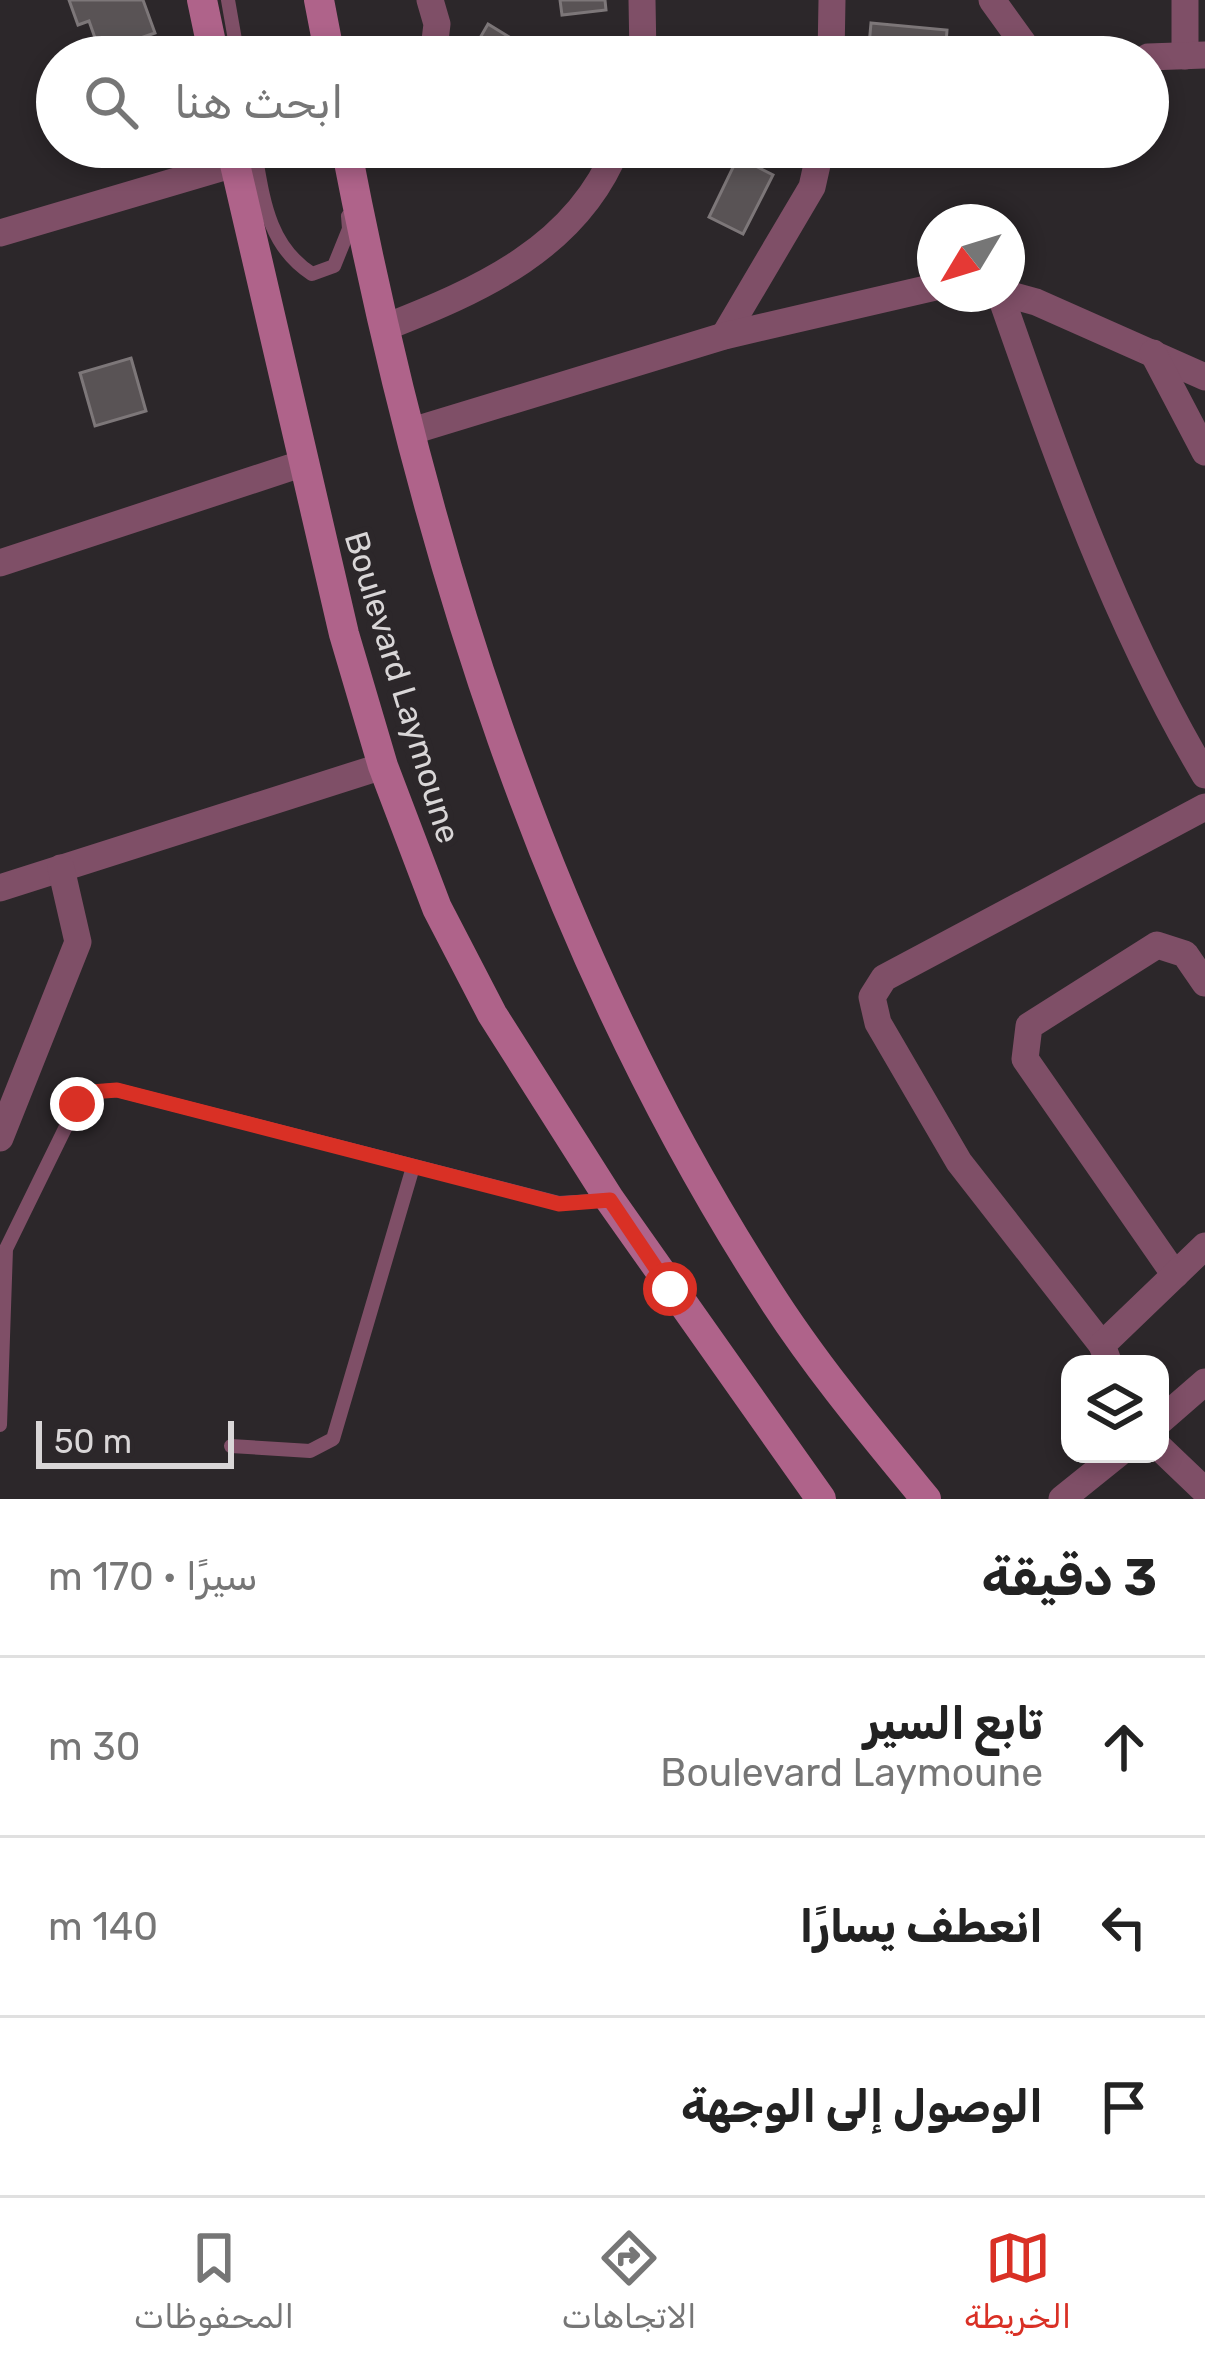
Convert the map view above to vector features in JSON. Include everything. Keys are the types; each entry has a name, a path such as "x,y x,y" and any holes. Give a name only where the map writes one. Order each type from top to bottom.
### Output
{"main road":[{"path":"202,0 210,36"},
{"path":"319,0 323,36"},
{"name":"Boulevard Laymoune","path":"243,168 301,464 383,766 467,972 610,1200 821,1499"},
{"path":"347,168 412,430 496,727 547,862 613,1004 766,1288 926,1499"}],"street":[{"path":"430,0 436,36"},
{"path":"642,0 643,36"},
{"path":"832,0 832,36"},
{"path":"992,0 1019,36"},
{"path":"1185,0 1195,56"},
{"path":"0,233 195,168"},
{"path":"386,328 518,268 566,224 603,168"},
{"path":"724,336 812,187 816,168"},
{"path":"412,430 724,336 917,291"},
{"path":"1025,303 1205,377"},
{"path":"1009,312 1073,496 1172,721 1205,775"},
{"path":"1153,353 1205,452"},
{"path":"0,562 301,464"},
{"path":"0,888 383,766"},
{"path":"1205,807 884,978 872,997 878,1023 959,1162 1105,1355 1205,1246"},
{"path":"0,1138 78,942 62,868"},
{"path":"1174,1275 1024,1059 1029,1026 1157,945 1185,954 1205,983"},
{"path":"1169,1412 1205,1382"},
{"path":"1169,1457 1205,1491"},
{"path":"1062,1499 1107,1463"}],"lane":[{"path":"228,0 234,36"},
{"path":"310,0 319,36"},
{"path":"247,168 287,258 312,274 334,266 349,229 344,168"},
{"path":"0,1425 3,1271 12,1228 77,1104 91,1092 117,1090 559,1204 610,1200"},
{"path":"232,1446 310,1450 333,1438 413,1167"}],"building":[{"path":"69,0 143,0 155,33 94,36 89,21 78,25"},
{"path":"560,0 605,0 606,10 562,15"},
{"path":"871,23 947,30 947,36 870,36"},
{"path":"488,24 508,36 481,36"},
{"path":"733,168 759,168 773,175 743,234 709,217"},
{"path":"131,358 146,411 95,426 80,373"}],"route":[{"path":"77,1104 91,1092 108,1088 559,1204 610,1200 670,1289"}]}
